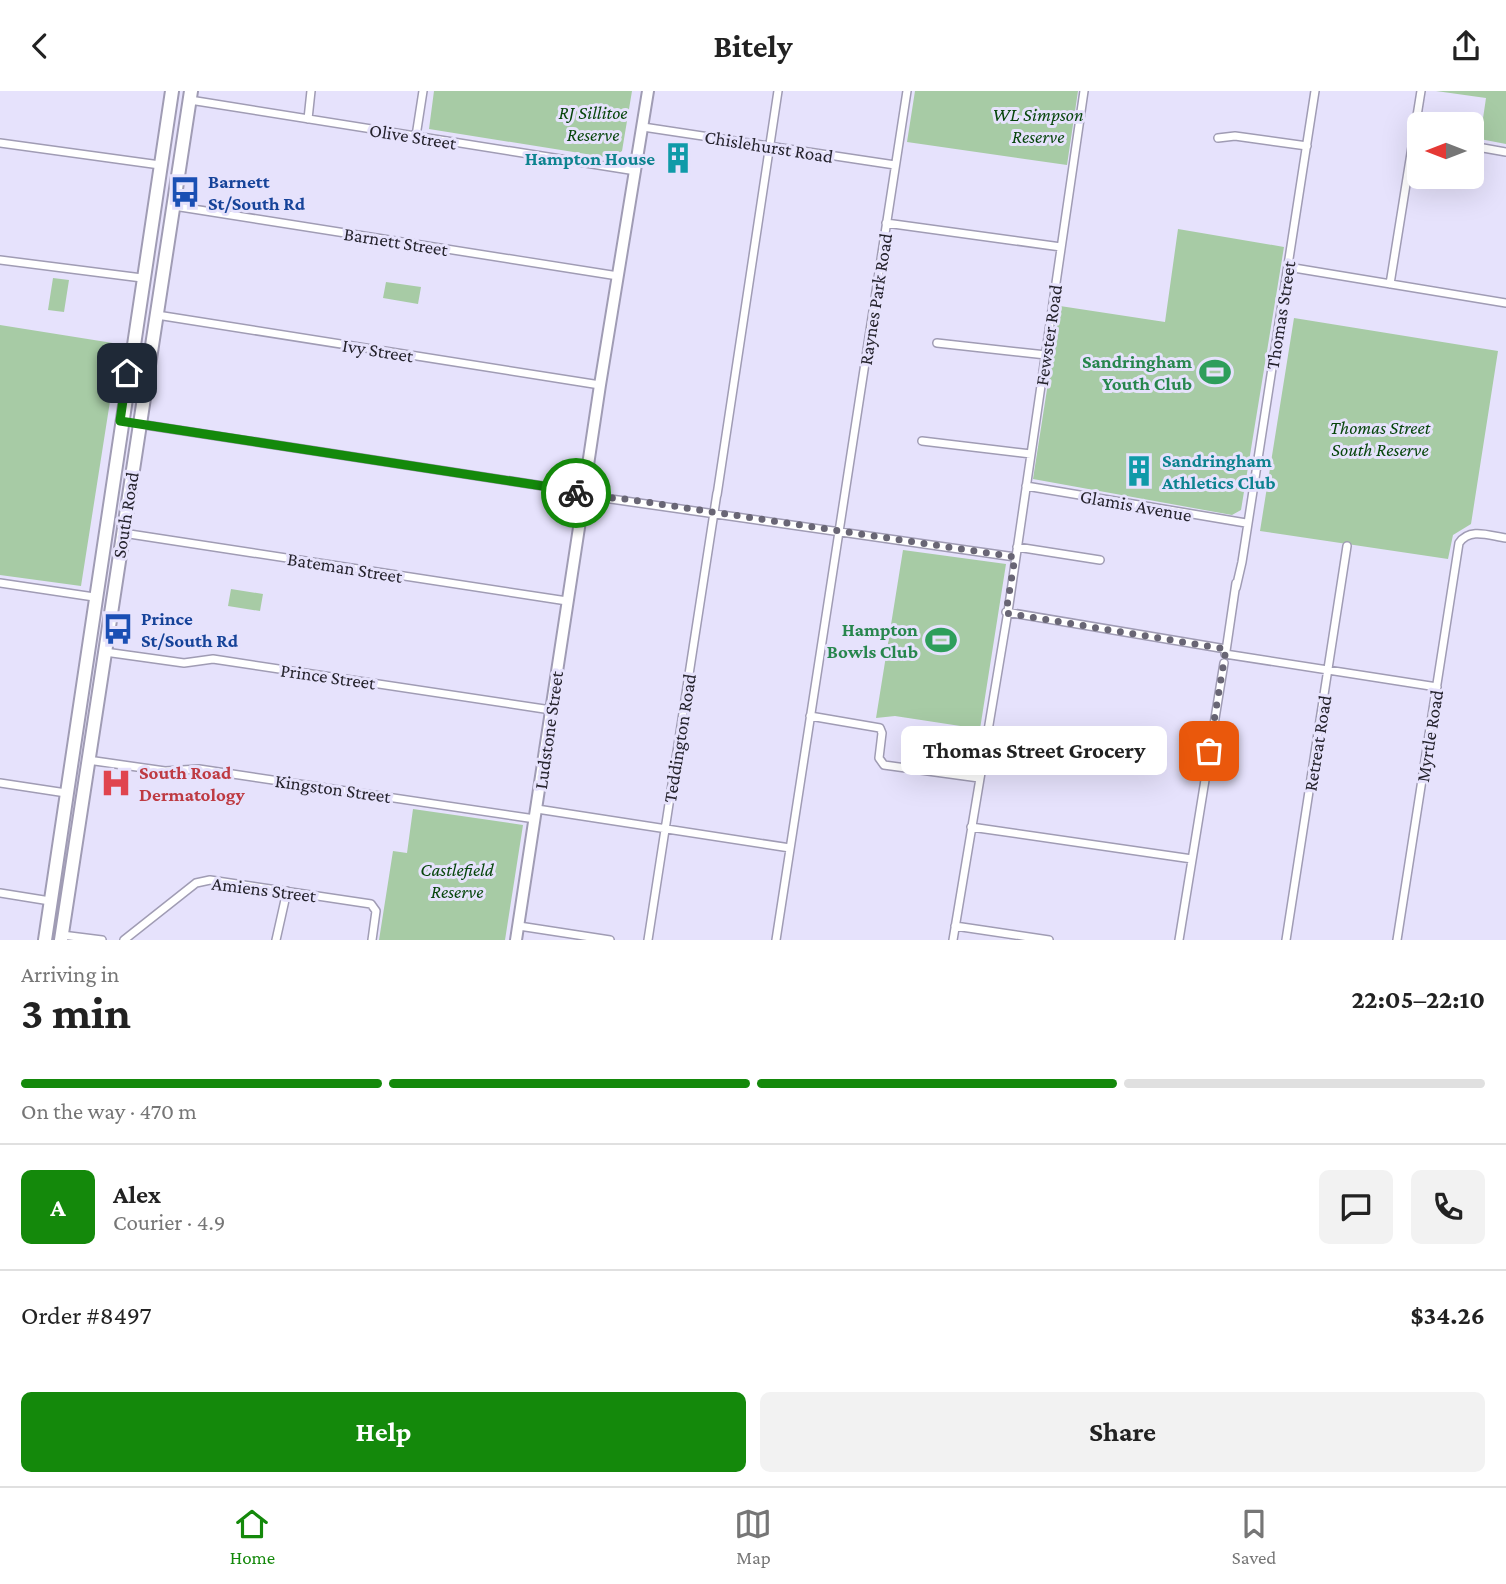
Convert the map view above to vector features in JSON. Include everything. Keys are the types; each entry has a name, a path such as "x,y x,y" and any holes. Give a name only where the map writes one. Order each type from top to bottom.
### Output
{"main road":[{"path":"171,94 191,96"},
{"name":"South Road","path":"45,940 120,421 171,94"},
{"name":"South Road","path":"62,937 191,96"},
{"path":"120,421 139,424"},
{"path":"71,757 88,760"}],"street":[{"path":"307,119 312,91"},
{"path":"416,136 423,91"},
{"name":"Ludstone Street","path":"516,940 583,492 649,91"},
{"name":"Teddington Road","path":"648,940 778,91"},
{"name":"Raynes Park Road","path":"776,940 906,91"},
{"name":"Fewster Road","path":"953,940 1017,547 1084,91"},
{"name":"Thomas Street","path":"1178,940 1315,91"},
{"path":"1419,112 1421,91"},
{"name":"Olive Street","path":"191,96 307,119 636,171"},
{"name":"Chislehurst Road","path":"643,127 895,165"},
{"path":"1217,138 1235,136 1307,146"},
{"path":"0,143 160,165"},
{"path":"1484,148 1506,152"},
{"path":"1390,284 1407,188"},
{"name":"Barnett Street","path":"174,206 618,276"},
{"path":"886,223 1061,247"},
{"path":"0,260 142,278"},
{"path":"1288,267 1506,303"},
{"name":"Ivy Street","path":"156,315 600,385"},
{"path":"937,343 1046,355"},
{"path":"139,424 1015,557"},
{"path":"922,441 1031,454"},
{"name":"Glamis Avenue","path":"1026,486 1247,523"},
{"name":"Bateman Street","path":"123,533 567,601"},
{"name":"Myrtle Road","path":"1397,940 1459,543 1466,535 1506,538"},
{"name":"Retreat Road","path":"1286,940 1347,546"},
{"path":"1017,547 1100,560"},
{"path":"0,583 94,597"},
{"path":"1006,613 1225,655 1437,687"},
{"name":"Prince Street","path":"104,652 184,663 213,659 551,710"},
{"path":"810,716 880,728 883,733 879,758 884,765 979,778"},
{"name":"Kingston Street","path":"88,760 165,771 195,768 665,829 790,848"},
{"path":"0,783 66,793"},
{"path":"971,827 1192,859"},
{"name":"Amiens Street","path":"124,940 201,881 367,902 376,911 372,940"},
{"path":"276,940 286,891"},
{"path":"0,894 50,901"},
{"path":"519,926 610,940"},
{"path":"956,926 1049,940"},
{"path":"62,937 102,940"}],"green space":[{"name":"RJ Sillitoe Reserve","path":"434,91 632,91 622,151 611,158 429,129"},
{"name":"WL Simpson Reserve","path":"915,91 1078,91 1067,165 907,142"},
{"path":"1436,91 1506,91 1506,144 1484,140 1486,98"},
{"path":"1178,229 1284,247 1241,510 1232,515 1033,479 1060,306 1165,322"},
{"path":"53,278 69,280 64,312 48,310"},
{"path":"386,282 421,287 418,304 383,298"},
{"name":"Thomas Street South Reserve","path":"1294,318 1498,351 1471,524 1453,535 1448,559 1260,531"},
{"path":"0,325 119,344 81,586 0,575"},
{"name":"Hampton Bowls Club","path":"903,550 1006,564 980,729 895,716 876,718"},
{"path":"231,589 263,594 260,611 228,606"},
{"name":"Castlefield Reserve","path":"413,809 523,825 505,940 379,940 393,851 407,853"}],"way so far":[{"path":"576,493 583,498 619,498 1015,557 1006,613 1226,649 1209,751"}],"place":[{"name":"Hampton House","path":"678,158"},
{"name":"Barnett St/South Rd","path":"185,192"},
{"name":"Sandringham Youth Club","path":"1215,372"},
{"name":"Sandringham Athletics Club","path":"1139,471"},
{"name":"Prince St/South Rd","path":"118,629"},
{"name":"Hampton Bowls Club","path":"941,640"},
{"name":"Thomas Street Grocery","path":"1209,751"},
{"name":"South Road Dermatology","path":"116,783"}],"route":[{"path":"127,373 120,421 576,493"}]}
